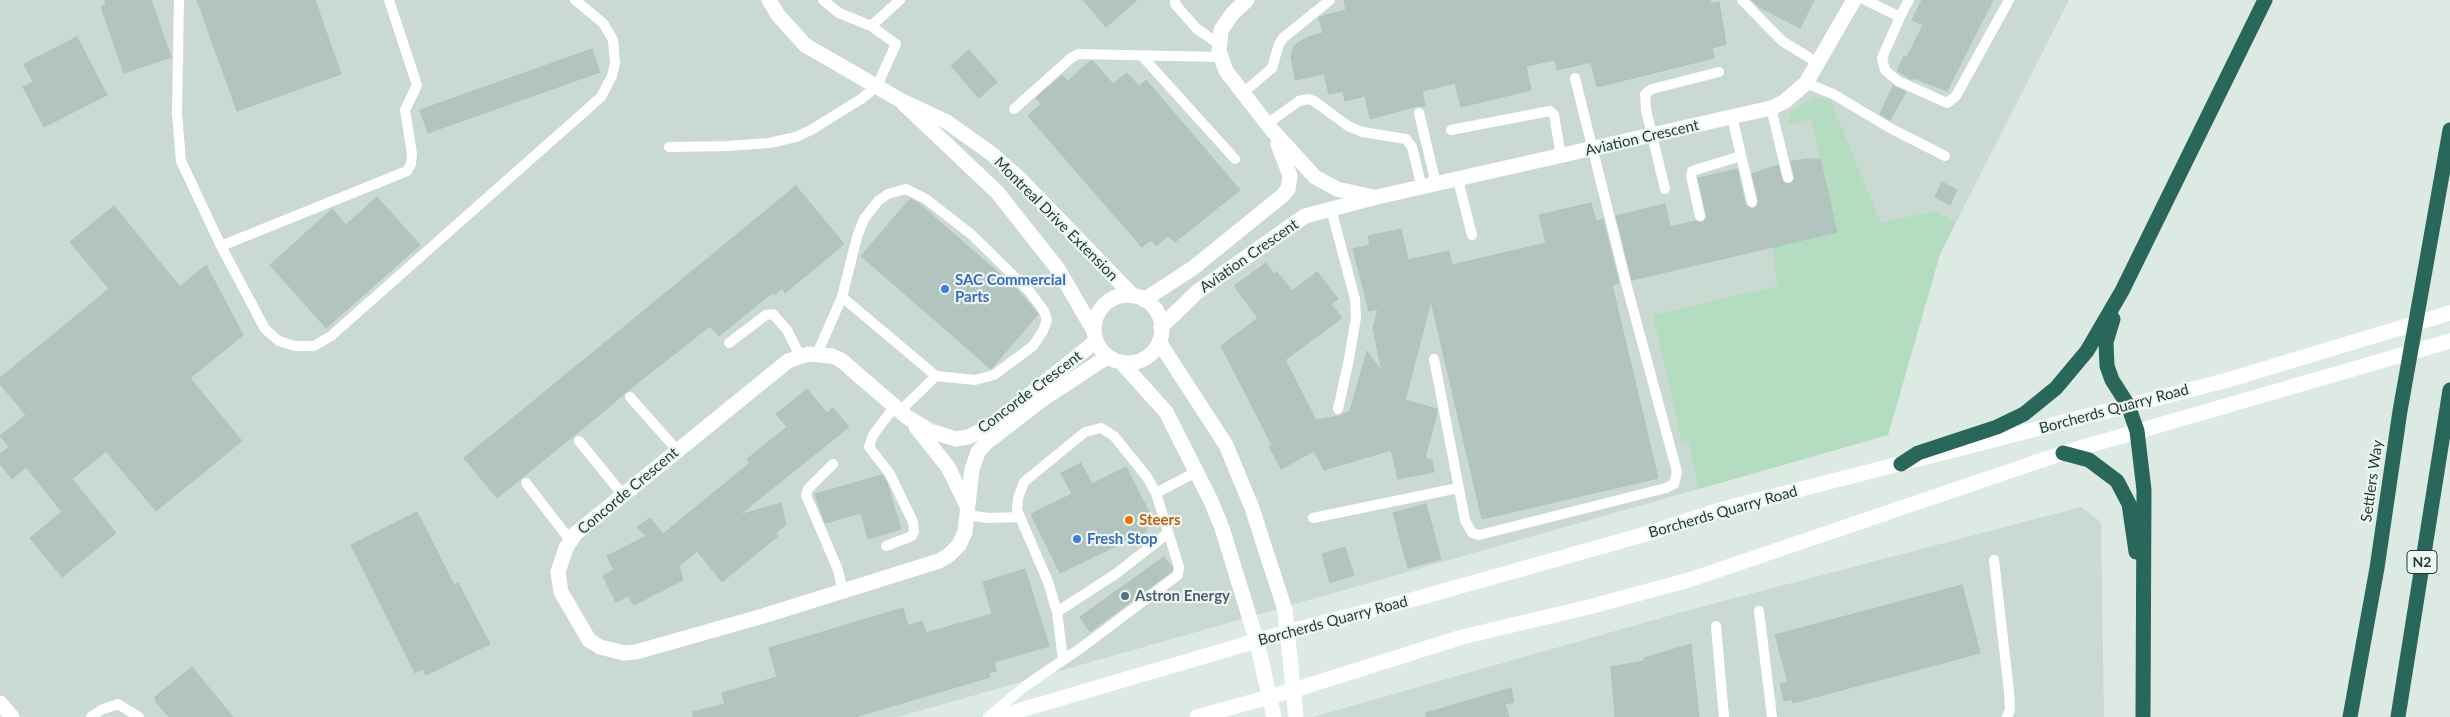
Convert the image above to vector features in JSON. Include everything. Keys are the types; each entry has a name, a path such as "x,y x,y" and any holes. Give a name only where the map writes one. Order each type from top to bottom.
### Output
{"highway":[{"path":"1901,464 1918,452 2008,422 2041,402 2063,380 2086,351 2122,291 2265,0"},
{"name":"Settlers Way","path":"2350,717 2377,568 2400,411 2450,130"},
{"path":"2122,291 2108,333 2105,351 2109,374 2128,405 2137,431 2144,490 2143,717"},
{"name":"N2","path":"2398,717 2450,390"},
{"path":"2063,453 2089,460 2110,474 2122,488 2132,522 2142,606"}],"street":[{"name":"Montreal Drive Extension","path":"769,0 778,15 805,45 900,100 947,122 992,154 1026,185 1139,298"},
{"name":"Aviation Crescent","path":"1162,327 1197,292 1233,269 1305,216 1377,197 1771,108 1795,94 1806,83 1854,0"},
{"path":"1219,50 1221,30 1242,2"},
{"name":"Aviation Crescent","path":"1219,50 1226,72 1269,126 1315,177 1337,189 1377,197"},
{"name":"Montreal Drive Extension","path":"900,100 997,192 1058,269 1095,336"},
{"name":"Aviation Crescent","path":"1139,298 1193,268 1282,196 1288,188 1290,176 1269,126"},
{"path":"1114,360 1141,361 1149,356 1159,342 1162,327 1156,310 1139,298 1123,296 1105,304 1095,321 1095,336 1114,360 1166,412 1198,471 1222,528 1257,642 1274,717"},
{"name":"Borcherds Quarry Road","path":"997,717 1287,632 1415,599 1646,534 1723,509 2228,380 2450,314"},
{"name":"Concorde Crescent","path":"900,411 943,437 968,438 989,427 1095,336"},
{"name":"Borcherds Quarry Road","path":"1197,717 1294,690 1462,637 1589,607 1689,580 2063,453 2450,341"},
{"path":"1159,342 1214,425 1229,454 1252,508 1285,610 1296,717"},
{"name":"Concorde Crescent","path":"968,511 948,467 900,411 841,360 832,356 817,354 800,356 783,365 677,450 570,540 558,572 561,592 589,640 600,647 612,651 636,652 924,568 944,558 959,545 966,532 974,464 986,442 1043,399 1114,360"},
{"path":"0,703 12,717"}],"lane":[{"path":"179,0 177,113 181,161 221,246 265,329 279,341 295,346 314,346 323,342 601,97 612,76 615,62 613,40 603,23 575,0"},
{"path":"221,246 407,171 411,164 412,154 405,110 417,85 388,0"},
{"path":"669,147 769,143 796,137 861,100 877,86 896,44 871,26 839,13 823,0"},
{"path":"871,26 900,0"},
{"path":"1176,0 1175,4 1219,50"},
{"path":"1243,93 1272,68 1279,44 1286,35 1330,0"},
{"path":"1742,0 1782,41 1818,63"},
{"path":"1865,0 1900,18"},
{"path":"1909,0 1882,58 1885,70 1898,81 1946,103 1953,100 1956,96 2009,0"},
{"path":"1014,109 1071,58 1078,54 1142,56 1219,50"},
{"path":"1142,56 1235,160"},
{"path":"1665,190 1644,97 1648,91 1719,72"},
{"path":"1434,359 1458,488 1465,520 1472,533 1479,535 1666,488 1674,484 1677,478 1666,425 1626,283 1575,78"},
{"path":"1806,83 1833,94 1890,128 1945,156"},
{"path":"1269,126 1299,101 1308,99 1314,101 1348,126 1362,132 1406,139 1412,147 1429,186"},
{"path":"1771,108 1788,178"},
{"path":"1451,130 1550,110 1554,114 1562,156"},
{"path":"1419,112 1429,186"},
{"path":"1732,117 1752,202"},
{"path":"1700,216 1691,176 1692,171 1741,156"},
{"path":"1458,180 1472,235"},
{"path":"817,354 842,297 855,245 864,219 878,201 888,194 906,189 915,192 972,236 1039,303 1044,312 1046,326 1033,346 994,375 975,380 936,376 842,297"},
{"path":"1331,209 1355,299 1356,318 1338,409"},
{"path":"729,342 766,315 773,314 787,330 800,356"},
{"path":"886,546 912,536 914,531 913,522 890,474 869,447 873,436 936,376"},
{"path":"630,397 677,450"},
{"path":"988,717 1025,686 1081,648 1178,575 1179,567 1156,493 1147,477 1114,436 1106,429 1097,428 1085,432 1025,480 1018,498 1020,517 1048,582 1057,612 1064,659"},
{"path":"579,441 623,495"},
{"path":"833,464 808,489 806,496 838,570 843,592"},
{"path":"1156,493 1198,471"},
{"path":"526,483 570,540"},
{"path":"1313,518 1458,488"},
{"path":"968,511 988,518 1020,517"},
{"path":"1057,612 1117,573 1168,533"},
{"path":"1994,560 2009,692 2010,710 2007,717"},
{"path":"1759,611 1772,717"},
{"path":"1716,626 1724,717"},
{"path":"91,717 101,710 118,704 139,717"}],"shaded area":[{"path":"0,0 2069,0 1940,254 1888,435 898,717 0,717"},
{"path":"2081,507 2101,522 2104,717 1313,717 1689,610"}],"green space":[{"path":"1814,97 1830,100 1881,223 1934,211 1956,222 1940,254 1888,435 1699,489 1688,440 1682,442 1653,315 1778,286 1772,247 1837,232 1811,119 1786,126 1791,112"}],"building":[{"path":"105,0 151,0 171,57 124,73 101,7 106,5"},
{"path":"197,0 315,0 341,74 237,111"},
{"path":"1083,0 1137,0 1106,27"},
{"path":"1344,0 1710,0 1711,4 1719,2 1726,44 1712,48 1714,58 1597,87 1591,62 1557,70 1555,60 1526,66 1531,90 1461,107 1455,83 1422,91 1425,106 1418,106 1370,119 1365,96 1345,101 1343,91 1329,94 1324,74 1295,80 1291,55 1295,45 1308,37 1323,33 1319,17 1346,10"},
{"path":"1752,0 1814,0 1800,28 1759,7"},
{"path":"1922,0 1993,0 1947,91 1914,78 1912,80 1897,71 1904,56 1907,57 1923,25 1912,20"},
{"path":"77,37 107,95 44,127 23,87 33,82 24,64"},
{"path":"592,49 600,72 428,133 420,110"},
{"path":"969,50 997,82 979,98 951,66"},
{"path":"1090,61 1093,61 1113,84 1127,73 1139,86 1146,80 1240,190 1175,242 1168,236 1156,246 1151,240 1142,247 1028,116 1041,104 1036,98 1062,75 1068,81"},
{"path":"1893,86 1906,92 1890,120 1880,114"},
{"path":"1820,159 1837,232 1632,280 1616,216 1665,204 1670,227 1695,221 1702,223 1707,218 1698,178 1737,169 1745,204 1754,209 1759,201 1752,174 1778,165 1783,182 1790,184 1795,179 1791,161"},
{"path":"1942,182 1957,190 1950,205 1935,197"},
{"path":"796,186 844,244 785,293 782,288 774,295 772,293 719,336 710,326 497,498 464,458"},
{"path":"377,197 420,245 326,328 270,265 332,209 346,225"},
{"path":"910,199 918,203 1016,288 1038,314 991,369 861,256"},
{"path":"1591,203 1596,221 1603,219 1619,283 1612,285 1658,478 1482,519 1431,301 1405,400 1437,409 1425,458 1432,460 1434,472 1398,479 1391,450 1324,470 1314,451 1281,469 1269,446 1272,445 1221,346 1258,318 1234,286 1266,263 1274,274 1277,272 1292,291 1317,272 1338,299 1331,304 1342,318 1285,360 1316,420 1340,416 1350,411 1367,351 1382,372 1373,328 1378,309 1369,311 1353,249 1370,245 1368,236 1401,229 1408,260 1449,251 1452,265 1546,243 1539,215"},
{"path":"114,206 180,287 206,265 243,335 190,378 242,441 156,511 106,451 72,479 116,533 62,577 30,538 62,512 26,467 12,479 0,464 0,454 9,447 0,436 26,415 0,384 0,378 109,289 70,242"},
{"path":"807,389 827,413 833,408 849,427 739,515 781,503 786,524 776,533 778,536 722,582 697,551 679,566 683,580 634,605 628,596 616,602 603,576 614,570 607,556 646,536 637,527 650,518 663,534 750,463 747,459 787,427 776,414"},
{"path":"1081,463 1092,484 1126,467 1151,516 1141,520 1147,531 1060,573 1031,514 1072,494 1061,473"},
{"path":"882,475 887,483 901,529 868,539 861,513 825,523 815,494"},
{"path":"1426,504 1441,559 1408,568 1393,513"},
{"path":"417,512 454,585 458,583 490,644 426,675 423,669 415,673 351,545"},
{"path":"1345,547 1354,575 1330,583 1322,554"},
{"path":"1164,557 1172,571 1090,632 1080,617"},
{"path":"1025,569 1049,646 994,662 996,671 988,673 990,677 855,717 693,717 693,712 725,704 722,693 777,677 769,648 903,608 908,626 922,621 926,633 992,614 983,582"},
{"path":"1962,585 1980,653 1793,703 1792,699 1784,701 1780,684 1788,682 1775,635"},
{"path":"1691,644 1699,717 1615,717 1611,667 1644,661 1644,658"},
{"path":"192,667 233,717 169,717 156,702 155,697"},
{"path":"1511,688 1514,702 1505,704 1509,717 1426,717 1426,713"}],"place":[{"name":"SAC Commercial Parts","path":"945,289"},
{"name":"Steers","path":"1129,520"},
{"name":"Fresh Stop","path":"1077,539"},
{"name":"Astron Energy","path":"1125,596"}]}
